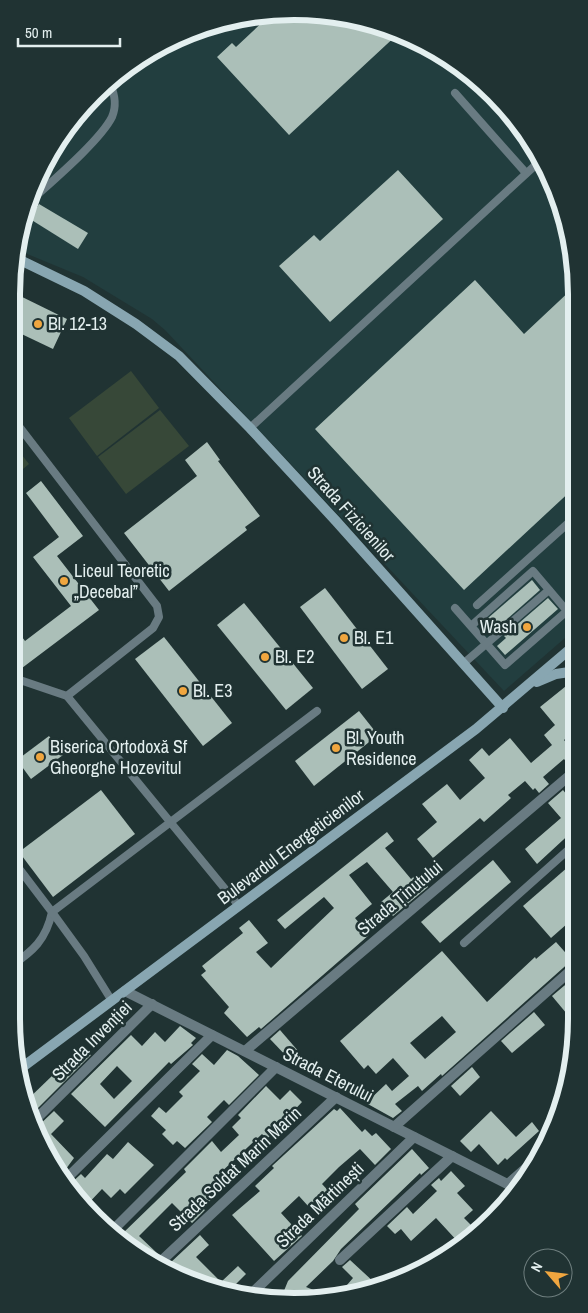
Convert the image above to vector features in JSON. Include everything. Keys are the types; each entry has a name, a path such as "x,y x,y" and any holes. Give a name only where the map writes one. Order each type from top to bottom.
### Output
{"street":[{"name":"Strada Fizicienilor","path":"22,261 84,291 102,295 162,334 169,348 250,428 464,663 502,708"},
{"name":"Bulevardul Energeticienilor","path":"24,1066 502,708 568,651"},
{"path":"532,684 556,674 568,672"},
{"name":"Strada Ținutului","path":"245,1052 568,777"},
{"path":"394,1127 568,973"},
{"name":"Strada Eterului","path":"125,991 511,1186"},
{"name":"Strada Invenției","path":"38,1117 152,1004"},
{"path":"69,1176 212,1035"},
{"path":"116,1227 276,1067"},
{"name":"Strada Soldat Marin Marin","path":"162,1259 336,1097"},
{"name":"Strada Mărtinești","path":"255,1290 414,1137"},
{"path":"340,1260 452,1156"}],"lane":[{"path":"39,194 103,129 112,117 115,94 112,89"},
{"path":"455,94 526,174"},
{"path":"250,428 536,165"},
{"path":"20,428 158,606 159,618 153,628 67,696"},
{"path":"477,605 568,523"},
{"path":"455,608 505,666 567,611 533,571 471,626"},
{"path":"464,663 548,590"},
{"path":"20,680 67,696 238,906"},
{"path":"20,960 43,939 52,912 317,711"},
{"path":"464,943 568,850"},
{"path":"20,870 84,956 112,1001"}],"shaded area":[{"path":"294,20 330,22 365,29 399,41 431,57 461,77 488,100 522,142 547,189 563,241 568,294 568,635 504,691 165,330 152,319 83,277 23,252 29,223 41,189 66,142 100,100 142,66 173,48 223,29 258,22"}],"green space":[{"path":"131,371 159,408 97,456 69,418"},
{"path":"160,410 189,446 126,494 98,457"},
{"path":"20,452 29,464 20,472"}],"building":[{"path":"294,20 347,25 393,39 289,135 217,57 232,43 236,47 263,22"},
{"path":"398,170 443,219 330,322 279,266 314,235 320,241"},
{"path":"39,204 88,233 78,249 30,219"},
{"path":"475,280 524,334 568,293 568,493 464,590 315,429"},
{"name":"Bl. 12-13","path":"20,296 67,319 53,349 20,333"},
{"path":"207,442 220,460 218,461 260,516 245,527 247,530 169,591 124,533 197,476 185,460"},
{"name":"Liceul Teoretic „Decebal”","path":"41,481 83,536 57,556 99,610 22,668 20,665 20,634 25,641 71,606 33,557 59,537 26,493"},
{"name":"Wash","path":"532,580 540,590 497,628 488,618"},
{"name":"Bl. E1","path":"325,588 388,669 362,689 300,607"},
{"name":"Wash","path":"548,598 558,609 505,655 497,646 506,638 504,636"},
{"name":"Bl. E2","path":"244,603 313,688 286,710 217,625"},
{"name":"Bl. E3","path":"164,637 232,723 203,746 135,659"},
{"path":"568,684 568,737 564,740 568,745 568,764 564,759 543,777 549,784 539,793 535,788 533,790 525,781 508,795 511,798 484,822 480,818 433,858 417,839 437,822 422,804 447,784 460,800 485,778 469,760 482,748 489,756 510,738 531,763 552,745 544,735 555,725 540,707"},
{"name":"Bl. Youth Residence","path":"359,711 378,735 314,786 295,761"},
{"name":"Biserica Ortodoxă Sf Gheorghe Hozevitul","path":"49,736 63,755 31,779 20,764 20,758"},
{"path":"101,790 135,834 53,897 20,851"},
{"path":"563,790 568,796 568,835 537,864 525,849 561,818 548,803"},
{"path":"387,832 394,841 385,848 411,879 417,874 428,887 393,916 381,902 393,892 367,862 349,875 372,904 355,918 369,935 261,1029 259,1027 247,1037 224,1013 229,1007 201,975 206,971 202,966 243,933 239,928 249,920 268,943 256,952 271,968 334,908 324,897 285,929 277,920"},
{"path":"493,860 511,882 440,943 421,922"},
{"path":"568,867 568,923 551,938 523,906"},
{"path":"556,942 568,956 568,964 442,1076 441,1074 422,1091 418,1086 395,1104 402,1111 393,1118 366,1103 386,1084 392,1091 409,1076 393,1058 376,1074 368,1065 364,1069 340,1041 442,951 487,1002 535,957 536,959","holes":["442,1016 456,1032 425,1059 410,1043"]},
{"path":"568,983 567,1014 552,996"},
{"path":"534,1012 545,1025 512,1053 501,1041"},
{"path":"180,1026 196,1038 191,1043 193,1045 171,1064 169,1062 105,1127 71,1094 131,1035 142,1046 155,1032 165,1042","holes":["117,1066 132,1081 114,1099 100,1084"]},
{"path":"280,1030 299,1052 290,1060 270,1039"},
{"path":"82,1047 91,1055 36,1110 31,1096"},
{"path":"227,1050 238,1056 259,1075 229,1105 224,1100 207,1117 212,1122 185,1148 177,1141 173,1145 162,1134 166,1130 151,1116 159,1107 166,1113 183,1096 179,1092 200,1071 192,1064 202,1054 214,1065"},
{"path":"472,1067 480,1077 460,1096 451,1086"},
{"path":"266,1086 280,1100 290,1090 302,1102 267,1139 262,1134 217,1176 226,1186 202,1208 205,1210 192,1223 172,1203 139,1236 158,1254 156,1256 123,1233 186,1172 184,1169 212,1141 221,1152 239,1135 232,1127 241,1118 238,1115"},
{"path":"340,1108 362,1132 365,1129 372,1136 376,1133 391,1149 375,1165 360,1149 339,1167 322,1184 334,1197 325,1205 328,1208 318,1217 299,1196 281,1213 302,1236 274,1261 232,1215 260,1191 255,1186 274,1168 272,1166 334,1109 337,1111"},
{"path":"54,1111 64,1121 51,1134 74,1158 65,1170 48,1140 41,1123"},
{"path":"491,1111 516,1137 532,1122 539,1131 507,1160 505,1158 498,1165 479,1144 471,1152 460,1141"},
{"path":"128,1142 154,1165 125,1194 120,1189 111,1198 102,1189 90,1202 73,1181 81,1174 85,1178 107,1154 113,1159"},
{"path":"412,1149 429,1168 421,1175 420,1173 341,1249 333,1261 306,1287 318,1292 283,1292 288,1281 359,1209 355,1204"},
{"path":"451,1171 465,1186 457,1193 473,1210 464,1218 473,1227 456,1240 436,1218 411,1241 401,1229 395,1234 387,1226 407,1207 413,1214 437,1191 431,1185 439,1178 441,1181"},
{"path":"200,1235 209,1245 196,1257 221,1282 238,1266 246,1274 234,1286 189,1272 170,1263"},
{"path":"350,1260 373,1281 349,1287 347,1285 353,1278 342,1267"}],"place":[{"name":"Bl. 12-13","path":"38,324"},
{"name":"Liceul Teoretic „Decebal”","path":"64,581"},
{"name":"Wash","path":"527,627"},
{"name":"Bl. E1","path":"344,638"},
{"name":"Bl. E2","path":"265,657"},
{"name":"Bl. E3","path":"183,691"},
{"name":"Bl. Youth Residence","path":"336,748"},
{"name":"Biserica Ortodoxă Sf Gheorghe Hozevitul","path":"40,757"}]}
